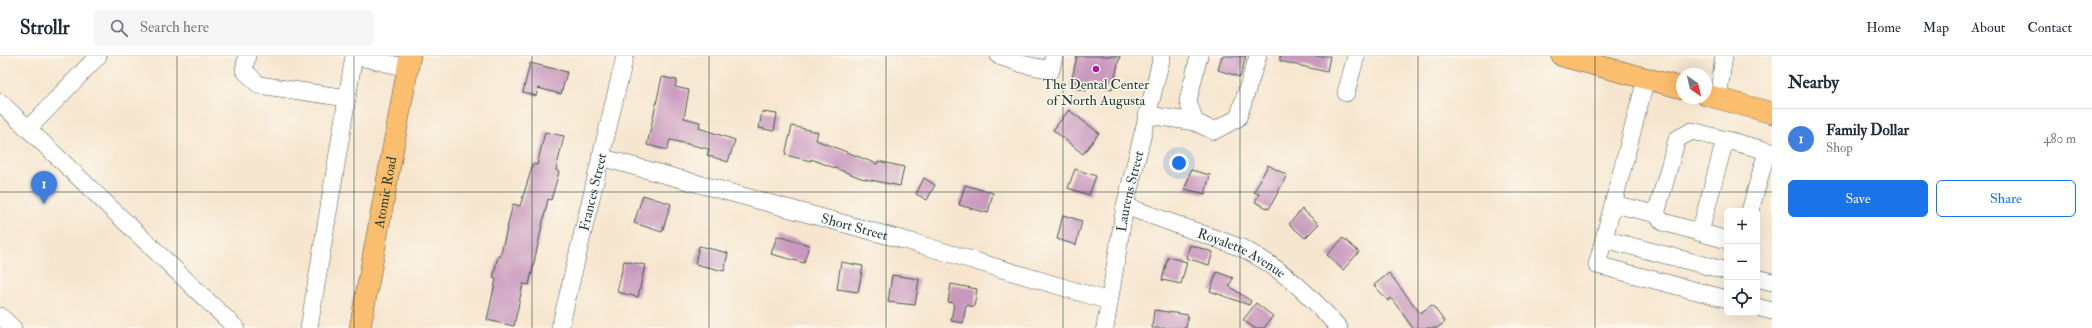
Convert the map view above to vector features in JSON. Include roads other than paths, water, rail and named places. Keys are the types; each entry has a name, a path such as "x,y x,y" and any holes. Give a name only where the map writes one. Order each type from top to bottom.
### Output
{"main road":[{"path":"1562,56 1676,86"},
{"name":"Atomic Road","path":"360,328 409,62"},
{"path":"1712,96 1772,113"}],"street":[{"path":"28,129 98,56"},
{"path":"247,56 244,70 259,85 347,98"},
{"path":"309,328 354,56 409,62"},
{"name":"Frances Street","path":"560,328 625,56"},
{"path":"999,56 1022,64 1051,70 1054,56"},
{"name":"Laurens Street","path":"1105,328 1125,206 1162,56"},
{"path":"1195,122 1188,101 1199,56"},
{"path":"1148,115 1195,122 1214,131 1238,118 1258,56"},
{"path":"1346,93 1356,56"},
{"path":"1712,96 1724,56"},
{"path":"1646,79 1597,265 1724,298"},
{"path":"0,102 236,328"},
{"path":"1656,214 1677,139 1692,131 1770,152 1751,208"},
{"path":"1700,232 1726,140"},
{"name":"Short Street","path":"600,157 915,243 1110,301"},
{"path":"1613,204 1656,214 1663,222 1724,239"},
{"name":"Royalette Avenue","path":"1125,206 1242,248 1259,257 1297,284 1339,328"},
{"path":"1604,240 1724,270"},
{"path":"1760,279 1772,282"},
{"path":"1760,308 1772,311"},
{"path":"0,316 13,328"}],"place":[{"name":"The Dental Center of North Augusta","path":"1096,69"},
{"name":"Family Dollar","path":"44,204"}]}
